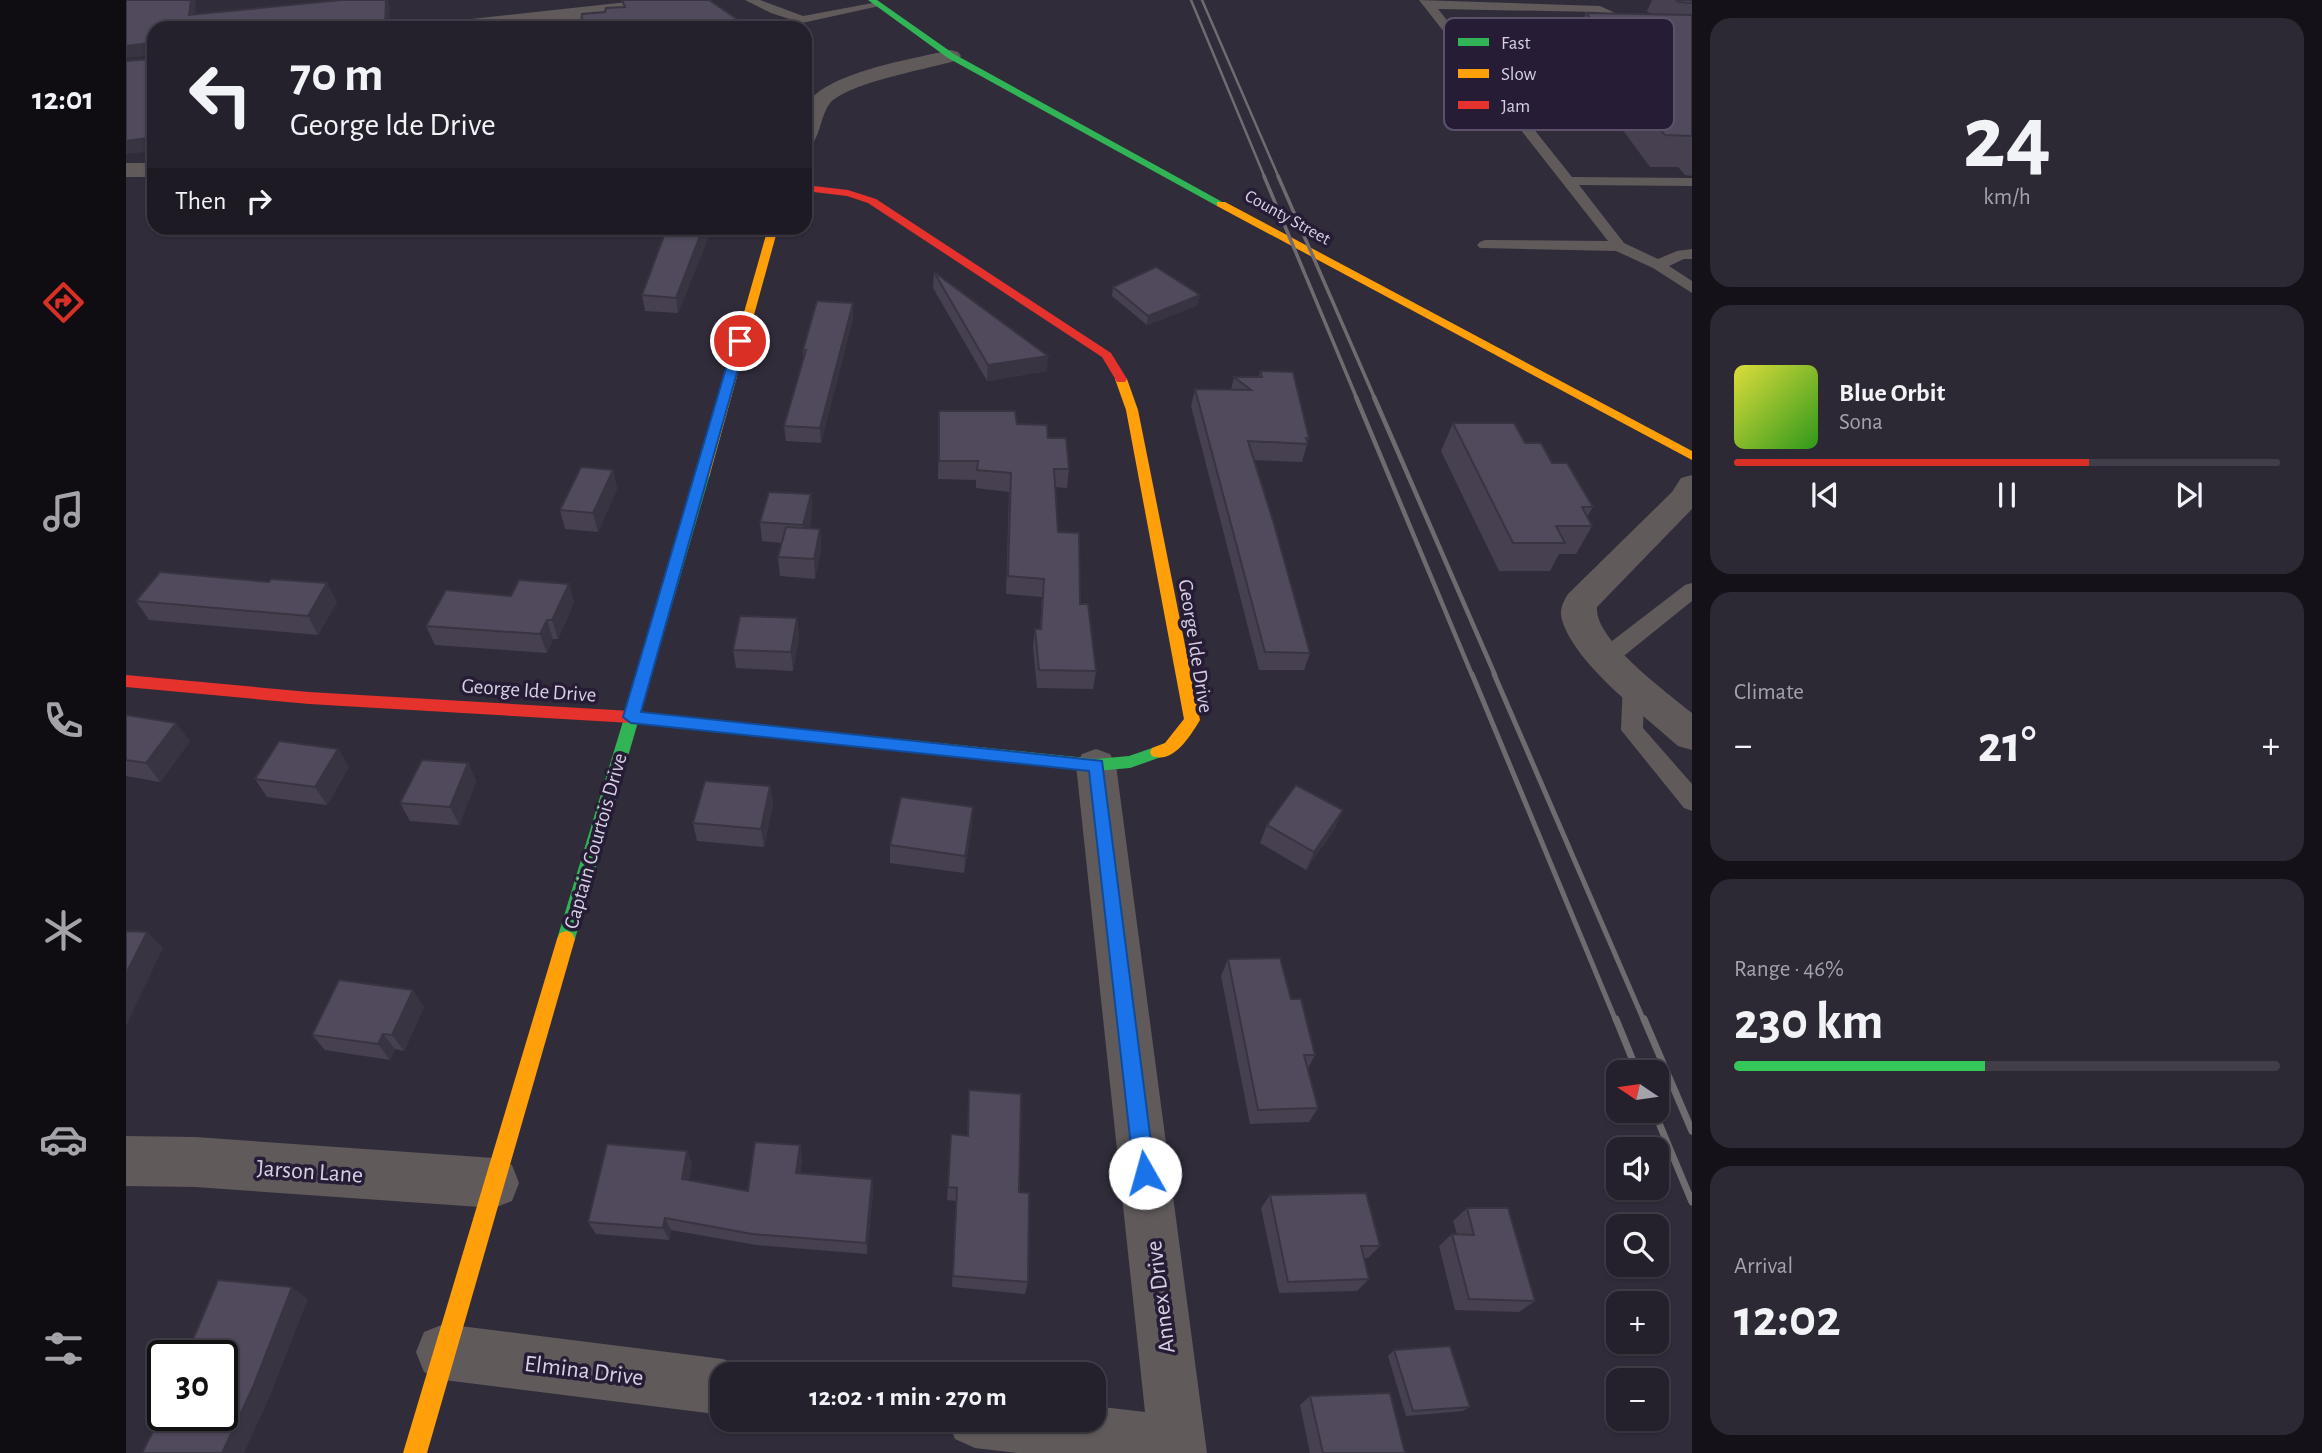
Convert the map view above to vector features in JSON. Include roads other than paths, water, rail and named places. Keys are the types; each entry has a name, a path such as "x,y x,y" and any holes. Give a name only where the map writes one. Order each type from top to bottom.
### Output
{"street":[{"path":"508,21 698,0"},
{"name":"County Street","path":"875,2 951,56 1398,300 1692,456"},
{"path":"812,118 815,109 827,94 848,85 951,56"},
{"path":"126,170 147,170"},
{"name":"George Ide Drive","path":"126,681 309,698 631,717 1096,765 1130,762 1171,748 1192,720 1132,410 1119,372 1107,355 872,201 848,193 812,189"},
{"name":"Captain Courtois Drive","path":"415,1453 771,235"},
{"path":"1692,485 1683,499 1580,603 1578,616 1585,632 1608,657 1692,735"},
{"name":"Annex Drive","path":"1096,765 1178,1449"},
{"name":"Jarson Lane","path":"126,1161 195,1162 494,1183"},
{"name":"Elmina Drive","path":"444,1352 710,1385"},
{"path":"1063,1432 1178,1449"}],"lane":[{"path":"751,0 802,20 875,2"},
{"path":"1427,2 1600,9 1619,18"},
{"path":"1427,2 1444,24"},
{"path":"1674,37 1692,38"},
{"path":"1527,130 1619,246 1658,265 1692,288"},
{"path":"1567,181 1692,182"},
{"path":"1485,245 1619,246"},
{"path":"1658,265 1682,254 1692,254"},
{"path":"1608,657 1692,590"},
{"path":"1634,682 1632,730 1692,802"}],"railway":[{"path":"1191,0 1265,178"},
{"path":"1202,0 1279,178"},
{"path":"1264,176 1357,399"},
{"path":"1278,176 1375,399"},
{"path":"1356,397 1472,675"},
{"path":"1374,397 1495,675"},
{"path":"1472,674 1616,1021"},
{"path":"1494,674 1644,1021"},
{"path":"1616,1019 1633,1060"},
{"path":"1644,1019 1692,1131"},
{"path":"1659,1124 1692,1202"}]}
